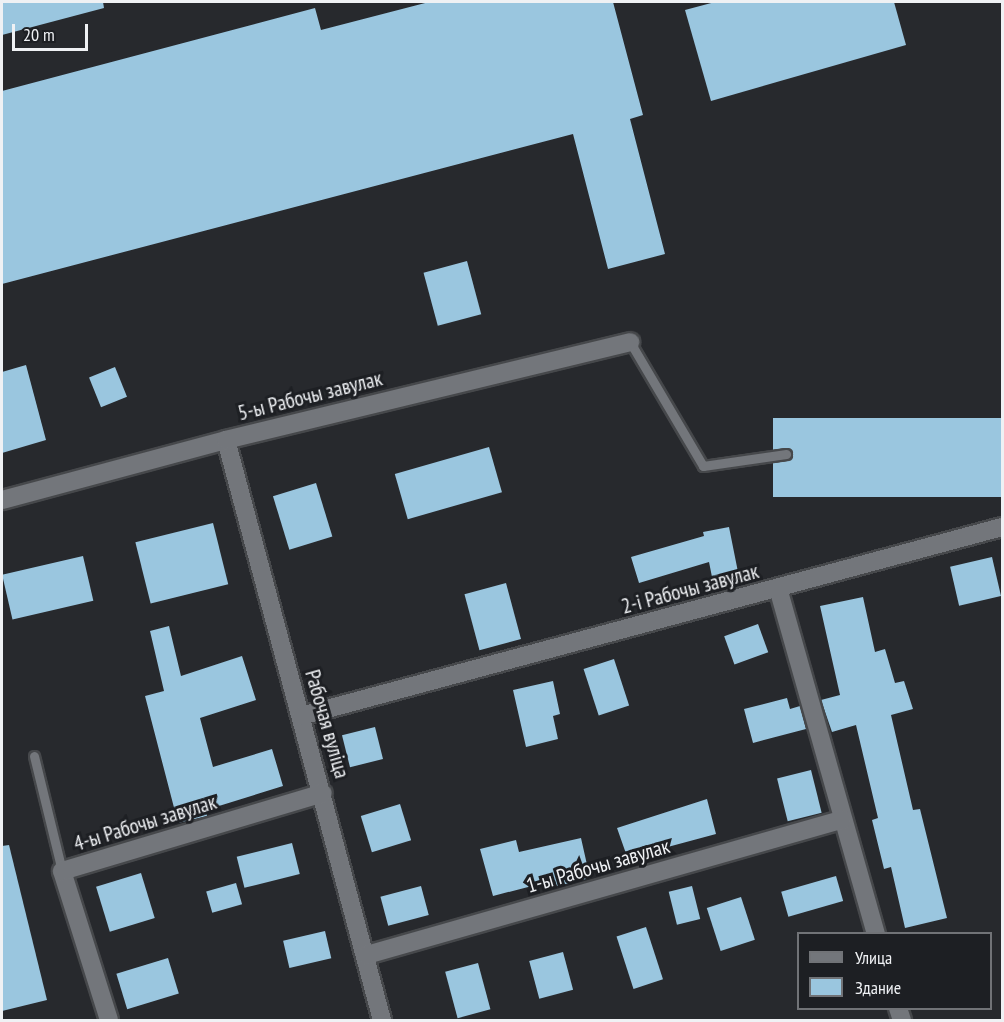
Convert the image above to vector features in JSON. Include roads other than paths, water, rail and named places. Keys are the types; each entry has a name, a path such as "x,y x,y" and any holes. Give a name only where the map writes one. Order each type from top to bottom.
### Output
{"street":[{"name":"5-ы Рабочы завулак","path":"2,500 226,440 630,342"},
{"name":"Рабочая вуліца","path":"226,440 367,955 382,1020"},
{"path":"778,588 1002,527"},
{"name":"2-і Рабочы завулак","path":"301,716 778,588 842,820 876,932"},
{"name":"4-ы Рабочы завулак","path":"110,1020 62,871 323,793"},
{"name":"1-ы Рабочы завулак","path":"367,955 842,820"}],"lane":[{"path":"630,342 702,466 786,454"},
{"path":"34,756 62,871"}]}
